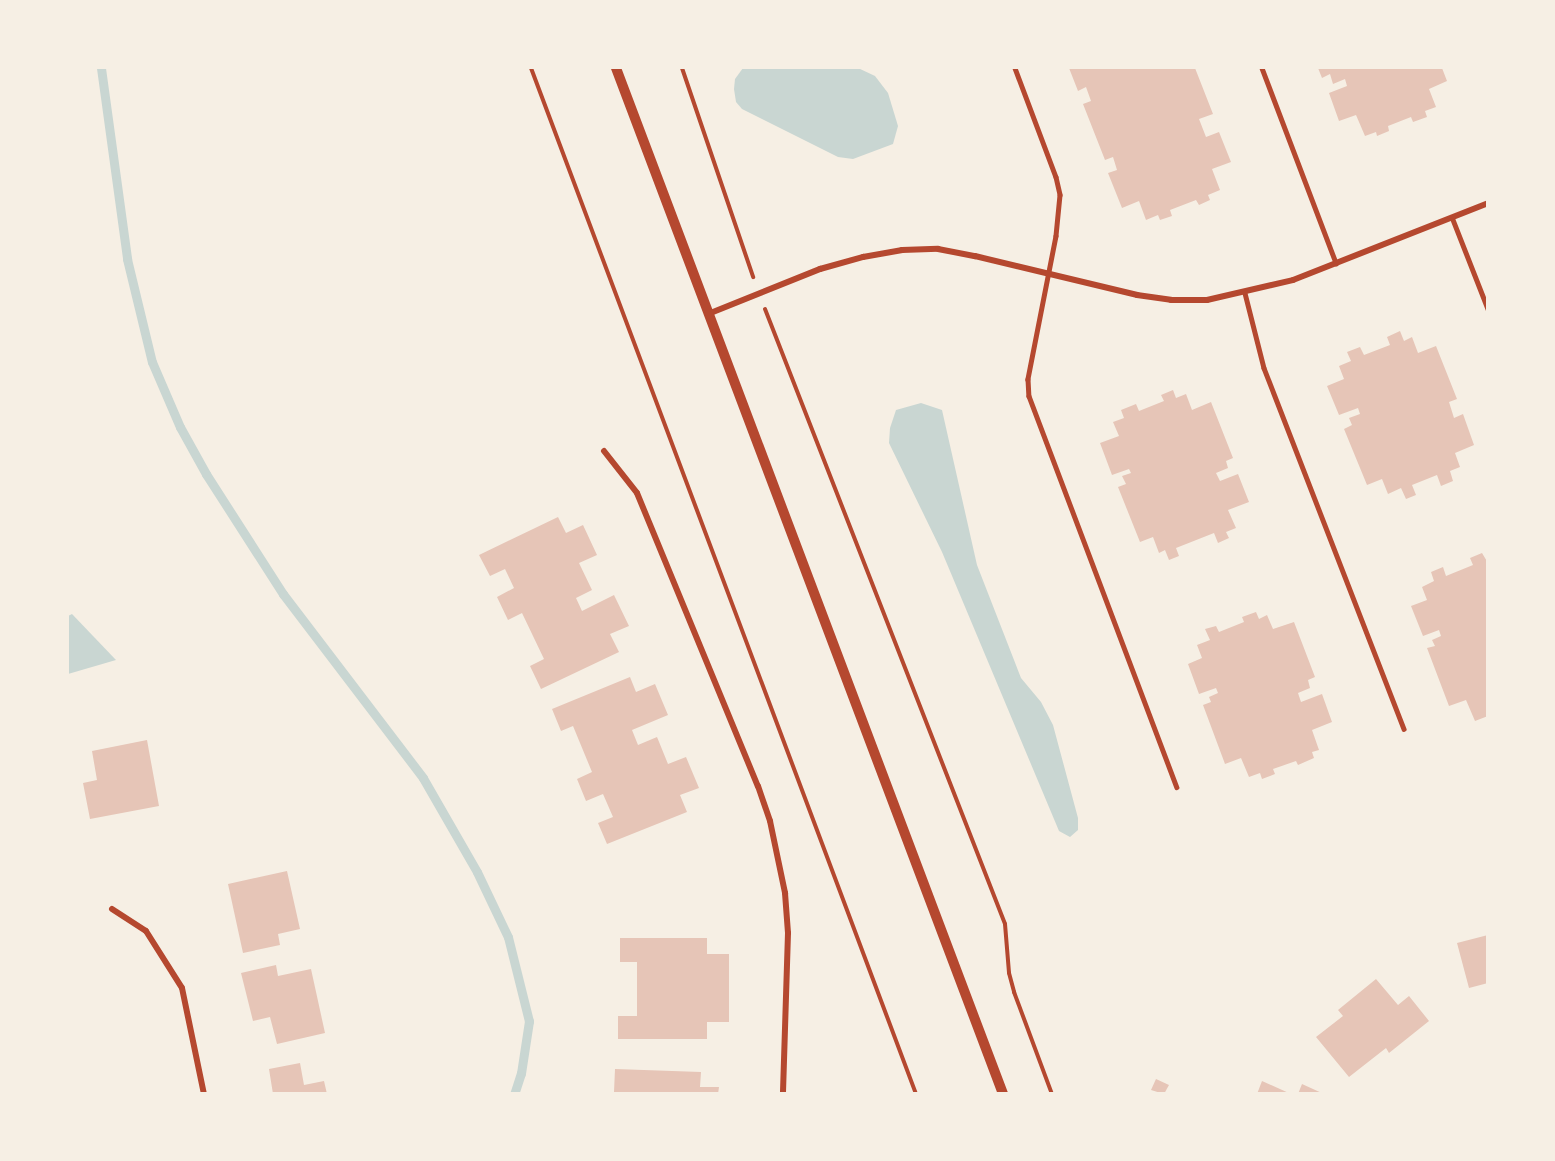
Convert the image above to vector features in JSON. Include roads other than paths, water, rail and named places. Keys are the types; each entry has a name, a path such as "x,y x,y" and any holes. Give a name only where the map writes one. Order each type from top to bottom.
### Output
{"street":[{"path":"616,68 1003,1094"},
{"path":"708,314 820,269 863,257 902,250 938,249 1137,295 1171,300 1207,300 1293,280 1488,203"},
{"path":"604,451 638,493 758,786 770,821 785,892 789,933 783,1094"},
{"path":"112,909 146,931 182,988 204,1094"}],"lane":[{"path":"1015,68 1056,177 1060,195 1049,274 1030,372 1029,396 1176,787"},
{"path":"1262,68 1336,263"},
{"path":"1452,217 1488,309"},
{"path":"1245,293 1264,368 1404,729"}],"waterway":[{"path":"101,68 127,259 152,362 180,427 206,474 283,594 423,778 477,872 508,937 529,1021 521,1073 514,1094"}]}
